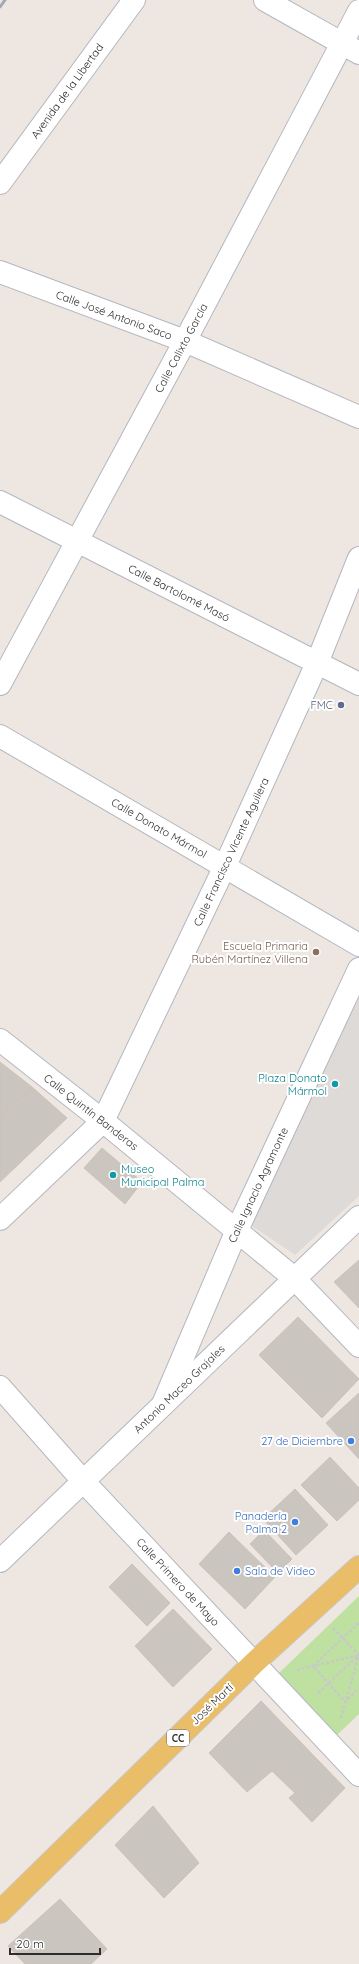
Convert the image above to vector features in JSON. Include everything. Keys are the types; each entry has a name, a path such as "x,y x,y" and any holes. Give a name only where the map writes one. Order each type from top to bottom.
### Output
{"main road":[{"name":"José Martí","path":"0,1912 261,1670 315,1608 359,1567"}],"street":[{"name":"Avenida de la Libertad","path":"0,183 134,0"},
{"path":"265,0 350,48"},
{"name":"Calle Calixto García","path":"0,684 185,341 350,48 359,11"},
{"name":"Calle José Antonio Saco","path":"0,272 185,341 359,416"},
{"name":"Calle Bartolomé Masó","path":"0,502 359,684"},
{"name":"Calle Francisco Vicente Aguilera","path":"0,1219 103,1121 225,866 317,664 359,558"},
{"name":"Calle Donato Mármol","path":"0,736 359,945"},
{"name":"Calle Ignacio Agramonte","path":"163,1404 237,1230 359,969"},
{"name":"Calle Quintín Banderas","path":"0,1040 103,1121 294,1278 359,1346"},
{"name":"Antonio Maceo Grajales","path":"0,1561 359,1217"},
{"name":"Calle Primero de Mayo","path":"0,1387 84,1482 261,1670 332,1748 359,1775"}],"path":[{"path":"315,1608 359,1655"},
{"path":"313,1666 359,1623"},
{"path":"261,1670 313,1666 359,1655"},
{"path":"299,1712 359,1655"},
{"path":"332,1748 359,1655"},
{"path":"313,1666 346,1702"},
{"path":"346,1702 359,1688"}],"green space":[{"path":"359,1596 359,1714 336,1736 277,1675"}],"shaded area":[{"name":"Plaza Donato Mármol","path":"359,972 359,1196 295,1255 252,1226"}],"building":[{"path":"0,1062 32,1087 0,1116"},
{"path":"32,1087 67,1118 0,1182 0,1116"},
{"name":"Museo Municipal Palma","path":"102,1148 142,1182 125,1204 84,1168"},
{"path":"359,1260 359,1308 334,1282"},
{"path":"298,1317 359,1379 322,1418 259,1355"},
{"name":"27 de Diciembre","path":"359,1393 359,1459 326,1423"},
{"path":"330,1457 359,1488 359,1500 337,1521 301,1485"},
{"name":"Panadería Palma 2","path":"295,1489 328,1525 296,1555 263,1519"},
{"path":"264,1530 292,1559 278,1573 250,1544"},
{"name":"Sala de Video","path":"229,1532 275,1577 245,1609 199,1564"},
{"path":"132,1564 170,1603 147,1626 109,1587"},
{"path":"173,1609 212,1649 173,1687 135,1646"},
{"path":"261,1701 345,1788 312,1822 289,1798 295,1793 272,1771 247,1792 209,1753"},
{"path":"153,1806 199,1863 164,1898 115,1845"},
{"path":"60,1899 107,1949 91,1964 25,1964 8,1946"}],"railway":[{"path":"0,7 5,0"}],"place":[{"name":"FMC","path":"341,705"},
{"name":"Escuela Primaria Rubén Martínez Villena","path":"316,952"},
{"name":"Plaza Donato Mármol","path":"335,1084"},
{"name":"Museo Municipal Palma","path":"113,1175"},
{"name":"27 de Diciembre","path":"351,1441"},
{"name":"Panadería Palma 2","path":"295,1522"},
{"name":"Sala de Video","path":"237,1571"}]}
